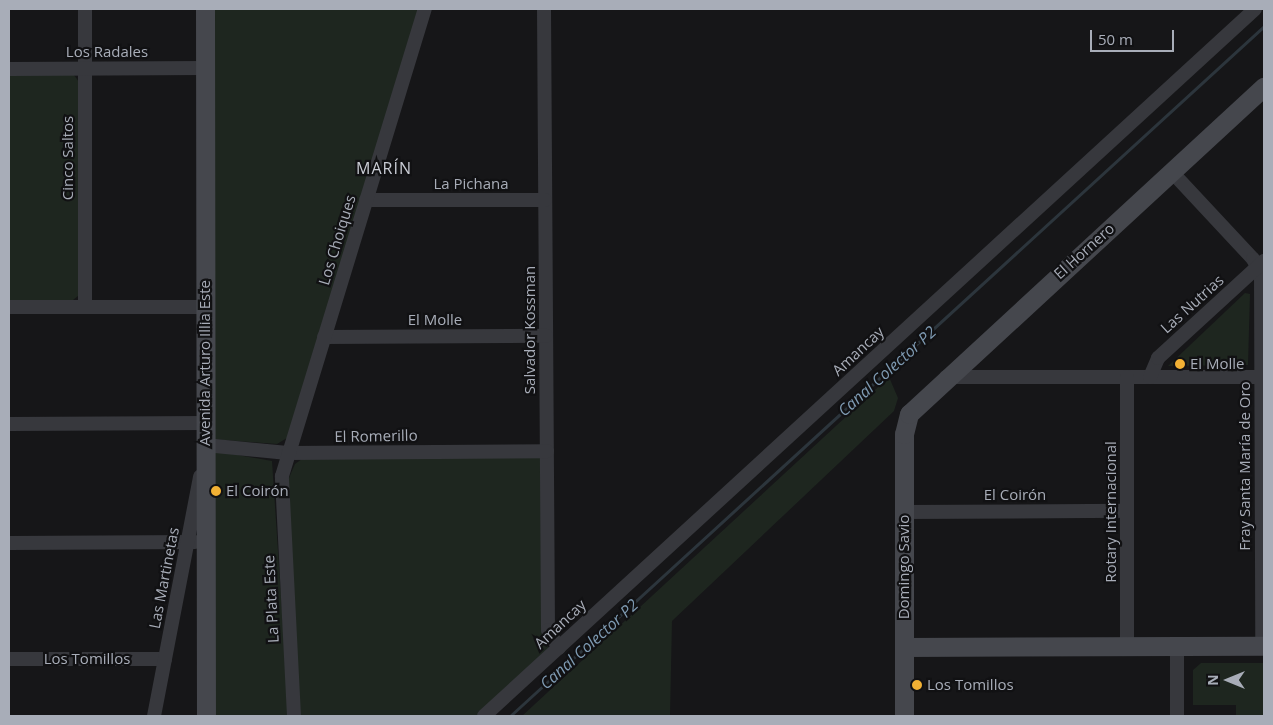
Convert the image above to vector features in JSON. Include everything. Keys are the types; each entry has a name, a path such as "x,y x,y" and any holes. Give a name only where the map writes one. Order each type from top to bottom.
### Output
{"street":[{"name":"Cinco Saltos","path":"85,9 85,307"},
{"name":"Avenida Arturo Illia Este","path":"205,9 205,445 196,542 206,716"},
{"name":"Los Choiques","path":"281,480 425,9"},
{"name":"Salvador Kossman","path":"544,9 548,630 559,648"},
{"name":"Amancay","path":"484,716 1255,9"},
{"name":"Los Radales","path":"9,69 205,68"},
{"name":"El Hornero","path":"906,418 946,377 1264,86"},
{"path":"1171,171 1261,263"},
{"name":"La Pichana","path":"366,200 545,200"},
{"name":"Fray Santa María de Oro","path":"1261,263 1263,646"},
{"name":"Las Nutrias","path":"1150,377 1158,358 1261,263"},
{"path":"9,307 205,307"},
{"name":"El Molle","path":"324,337 546,336"},
{"path":"946,377 1263,377"},
{"name":"Rotary Internacional","path":"1127,377 1127,646"},
{"name":"Domingo Savio","path":"904,716 906,418"},
{"path":"9,424 205,424"},
{"name":"El Romerillo","path":"205,445 288,454 547,451"},
{"name":"La Plata Este","path":"281,480 294,716"},
{"name":"El Coirón","path":"904,512 1127,511"},
{"path":"9,543 196,542"},
{"name":"Las Martinetas","path":"154,716 165,659 196,542"},
{"path":"1177,646 1177,716"},
{"path":"904,647 1263,646"},
{"name":"Los Tomillos","path":"9,659 165,659"}],"shaded area":[{"path":"210,9 420,9 287,438 277,444 211,439"},
{"path":"9,74 74,75 79,82 78,296 73,300 9,300"},
{"path":"1245,293 1250,294 1248,365 1168,366"},
{"path":"889,377 898,398 894,411 672,621 670,716 522,716"},
{"path":"210,450 272,461 289,716 211,716"},
{"path":"543,455 548,648 477,716 298,716 285,487 295,464 302,459"},
{"path":"1201,663 1264,663 1264,716 1236,716 1236,705 1193,705 1193,670"}],"waterway":[{"name":"Canal Colector P2","path":"510,716 1264,26"}],"place":[{"name":"El Molle","path":"1180,364"},
{"name":"El Coirón","path":"216,491"},
{"name":"Los Tomillos","path":"917,685"}],"district":[{"name":"MARÍN","path":"384,168"}]}
